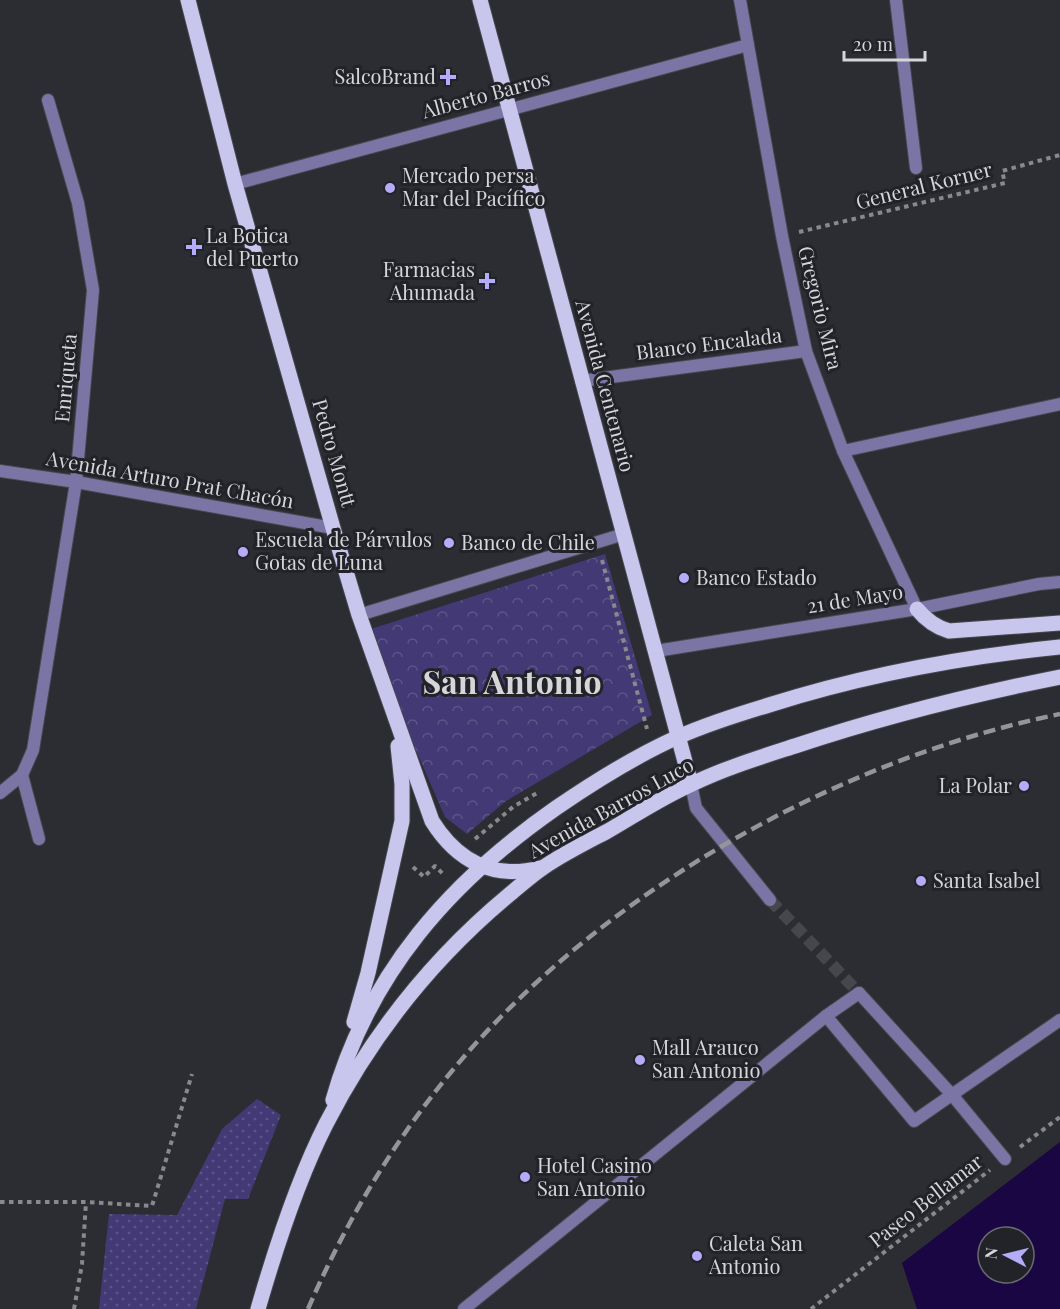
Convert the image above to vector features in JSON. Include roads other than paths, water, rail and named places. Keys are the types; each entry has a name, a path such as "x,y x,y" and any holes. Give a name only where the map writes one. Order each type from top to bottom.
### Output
{"main road":[{"name":"Pedro Montt","path":"188,0 235,184 333,528 359,615 432,821 441,836 453,849 482,866 512,872 543,867"},
{"name":"Avenida Centenario","path":"480,0 581,381 692,784"},
{"path":"917,609 935,625 949,631 1060,623"},
{"name":"Avenida Barros Luco","path":"325,1126 342,1068 361,1024 394,966 435,913 482,866 529,827 577,794 627,763 679,736 799,695 942,662 1060,647"},
{"name":"Avenida Barros Luco","path":"325,1126 352,1077 382,1031 417,987 473,927 543,867 692,784 767,755 921,708 994,690 1060,678"},
{"path":"342,1068 368,973 402,821 400,759 390,705"},
{"path":"258,1309 282,1232 325,1126"}],"street":[{"name":"Gregorio Mira","path":"740,0 782,236 806,351 843,451 917,609"},
{"path":"896,0 916,168"},
{"name":"Alberto Barros","path":"235,184 748,45"},
{"name":"Enriqueta","path":"0,793 22,775 33,750 76,482 93,290 78,203 48,100"},
{"name":"Blanco Encalada","path":"581,381 806,351"},
{"path":"843,451 1060,404"},
{"name":"Avenida Arturo Prat Chacón","path":"0,471 76,482 333,528"},
{"path":"359,615 624,534"},
{"name":"21 de Mayo","path":"656,651 917,609 1039,584 1060,582"},
{"path":"22,775 39,839"},
{"path":"692,784 696,808 724,846 770,900"},
{"path":"464,1309 480,1305 826,1016 859,993 953,1096 1005,1159"},
{"path":"826,1016 914,1121 1060,1020"}],"tunnel":[{"path":"770,900 859,993"}],"railway":[{"path":"308,1309 365,1195 437,1089 493,1025 551,970 614,918 682,871 754,828 828,791 905,759 982,733 1060,714"}],"place":[{"name":"SalcoBrand","path":"448,77"},
{"name":"Mercado persa Mar del Pacífico","path":"390,188"},
{"name":"La Botica del Puerto","path":"194,247"},
{"name":"Farmacias Ahumada","path":"487,281"},
{"name":"Banco de Chile","path":"449,543"},
{"name":"Escuela de Párvulos Gotas de Luna","path":"243,552"},
{"name":"Banco Estado","path":"684,578"},
{"name":"La Polar","path":"1024,786"},
{"name":"Santa Isabel","path":"921,881"},
{"name":"Mall Arauco San Antonio","path":"640,1060"},
{"name":"Hotel Casino San Antonio","path":"525,1177"},
{"name":"Caleta San Antonio","path":"697,1256"}],"district":[{"name":"San Antonio","path":"512,683"}]}
